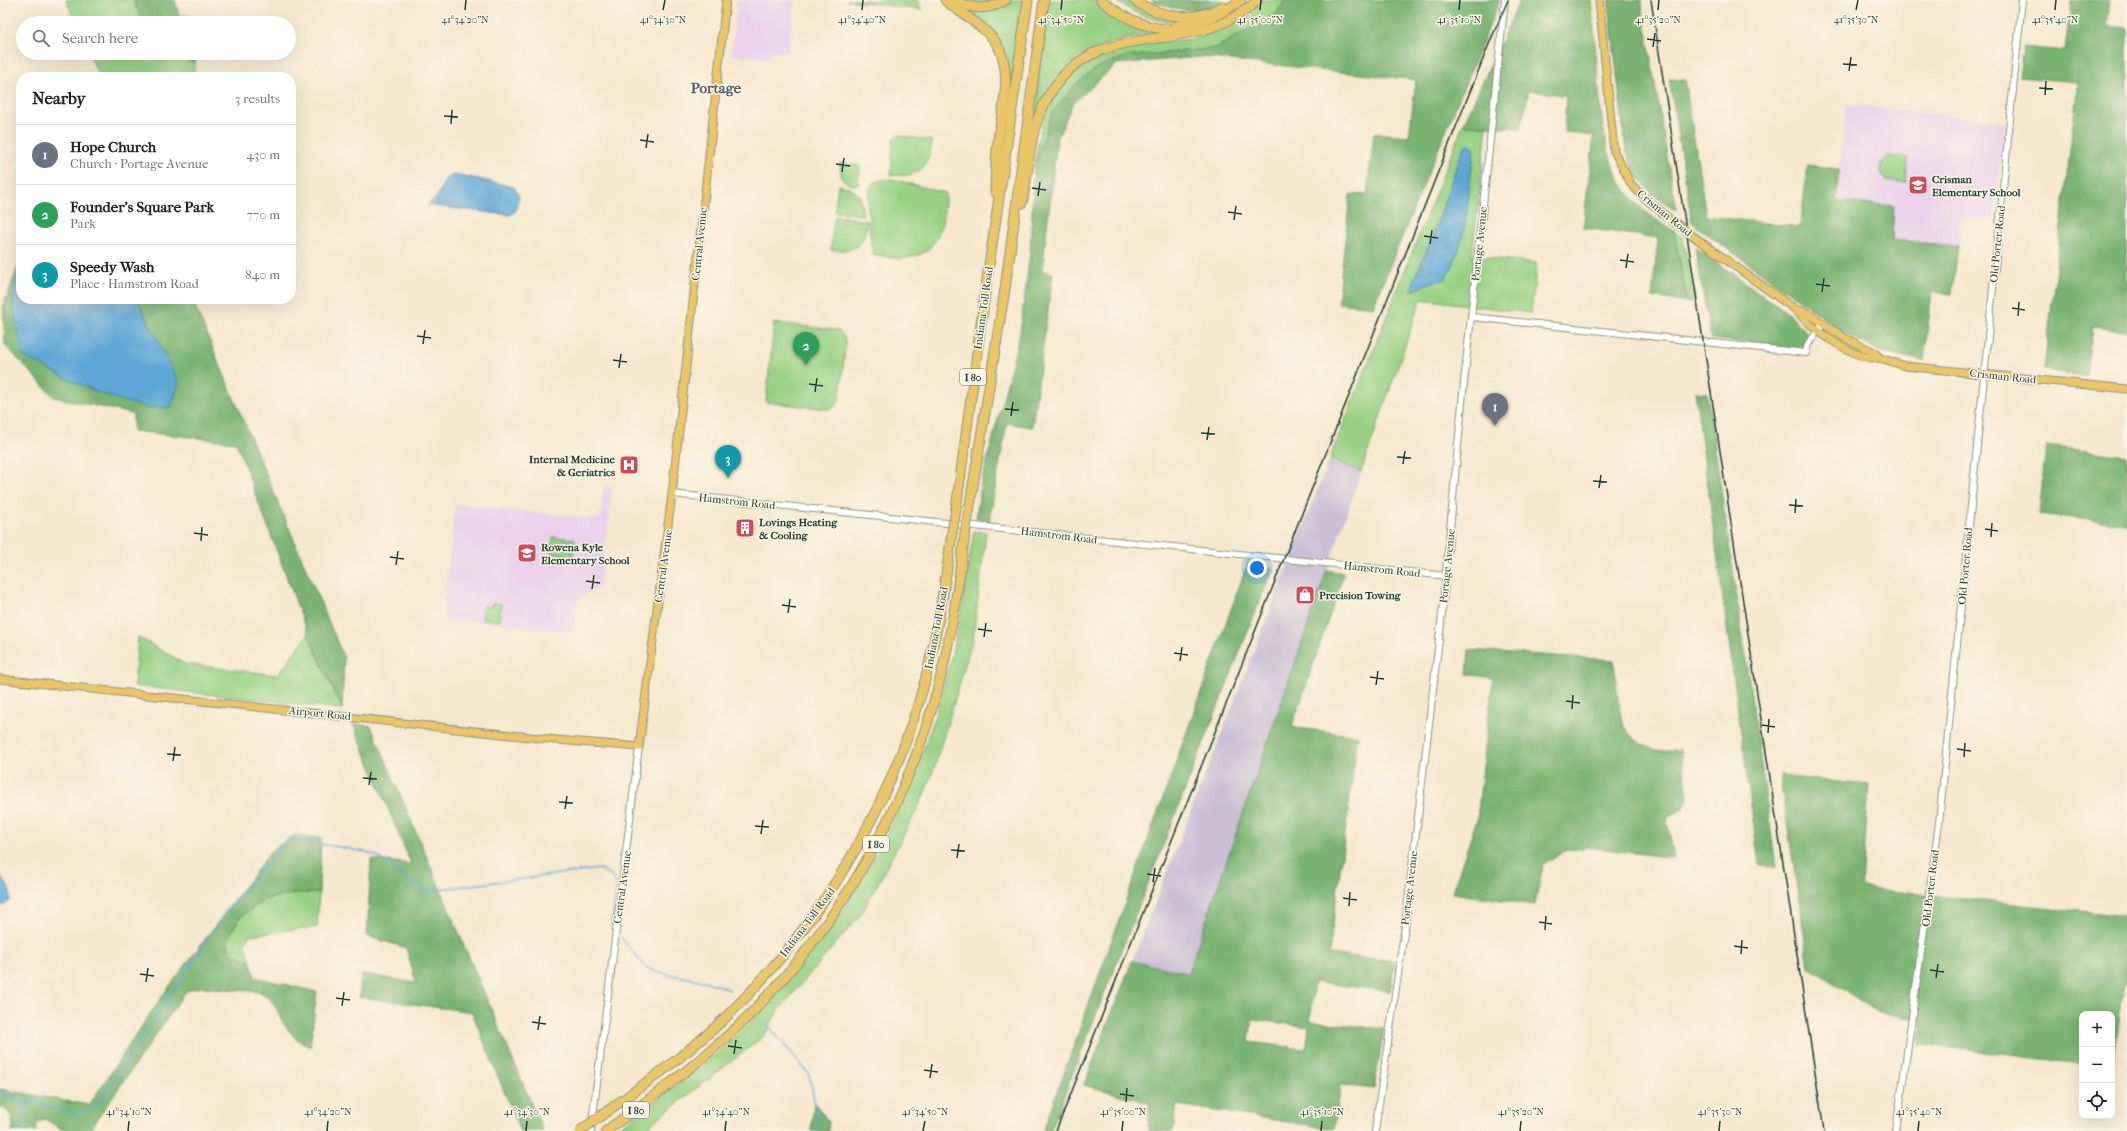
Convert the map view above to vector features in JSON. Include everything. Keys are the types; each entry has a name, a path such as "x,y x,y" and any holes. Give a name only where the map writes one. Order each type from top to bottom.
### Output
{"highway":[{"path":"945,0 990,35 998,46 1004,62 1005,81 997,149 992,245"},
{"path":"953,0 970,8 980,9 999,4 1006,0"},
{"name":"Indiana Toll Road","path":"580,1131 681,1056 746,996 790,946 840,876 882,799 914,717 939,622 1028,0"},
{"name":"Indiana Toll Road","path":"606,1131 692,1066 754,1010 804,953 854,881 897,803 926,726 947,647 1011,247 1044,0"},
{"path":"1101,0 1123,16 1139,23 1158,29 1175,30 1190,29 1216,21 1250,0"},
{"path":"1108,0 1134,17 1154,24 1175,26 1199,23 1213,17 1241,0"},
{"path":"1134,0 1148,9 1174,16 1207,13 1231,0"},
{"path":"1011,247 1027,180 1033,139 1040,112 1058,81 1072,66 1100,49 1117,44 1206,30 1231,19 1258,0"}],"main road":[{"name":"Central Avenue","path":"639,747 672,494 726,0"},
{"name":"Crisman Road","path":"1599,0 1614,151 1631,184 1642,196 1670,219 1796,310 1802,317 1819,330 1840,345 1856,353 1871,359 1880,358 1905,366 2127,389"},
{"name":"Crisman Road","path":"1796,310 1806,312 1844,338 1874,352 1880,358"},
{"name":"Airport Road","path":"0,679 557,740 639,747"}],"street":[{"name":"Portage Avenue","path":"1375,1131 1405,919 1446,576 1505,0"},
{"name":"Old Porter Road","path":"1896,1131 1938,823 2022,0"},
{"path":"1472,317 1806,353 1808,344 1824,323"},
{"name":"Hamstrom Road","path":"672,494 952,522 1241,556 1446,576"},
{"name":"Central Avenue","path":"591,1131 639,747"}],"shaded area":[{"path":"737,0 794,0 788,52 771,51 769,59 731,55"},
{"name":"Crisman Elementary School","path":"1846,104 2005,122 1994,220 1961,216 1958,246 1891,240 1836,201"},
{"path":"1330,458 1361,472 1188,973 1132,961"},
{"name":"Rowena Kyle Elementary School","path":"604,486 613,487 600,586 578,599 574,632 443,618 455,504 600,519"}],"green space":[{"path":"66,0 150,0 149,11 185,16 73,16"},
{"path":"133,0 175,0 179,15 186,16 140,16"},
{"path":"847,0 918,0 921,10"},
{"path":"961,0 996,0 978,4"},
{"path":"1010,0 1023,0 1011,88 1005,107 1006,57 964,12 965,8"},
{"path":"1049,0 1095,0 1129,24 1160,33 1137,37 1100,47 1071,63 1059,76 1047,93 1036,114 1041,54"},
{"path":"1115,0 1130,0 1181,19 1173,21 1156,20 1129,9"},
{"path":"1151,0 1223,0 1206,8 1187,10 1169,7"},
{"path":"1263,0 1285,0 1276,14 1216,48 1124,57 1075,85 1034,166 1043,120 1048,107 1063,83 1074,73 1101,55 1119,47 1193,38 1219,30 1249,11"},
{"path":"1285,0 1500,0 1373,307 1338,303 1350,195 1367,194 1374,133 1409,136 1416,80 1201,57 1117,64 1073,103 1057,139 1042,271 1053,273 1032,427 1007,423 989,522 976,518 981,484 1020,333 1030,253 1034,166 1052,113 1075,85 1096,68 1124,57 1216,48 1276,14"},
{"path":"1520,0 1591,0 1601,108 1605,136 1612,164 1626,190 1636,202 1648,213 1674,231 1687,302 1652,297 1658,238 1583,228 1594,136 1564,132 1566,96 1529,90 1521,128 1463,125"},
{"path":"1608,0 1641,0 1676,210 1653,195 1636,175 1626,151"},
{"path":"2071,0 2110,0 2107,26 2127,28 2127,331 2092,327 2086,376 2044,370 2078,82 2019,77 2023,47 2065,51"},
{"path":"92,60 195,60 194,72 97,72"},
{"path":"185,60 195,60 195,63"},
{"path":"1669,79 1685,80 1706,216 1800,227 1808,165 1839,169 1836,201 1894,206 1892,240 1958,246 1952,294 1932,292 1924,361 1879,351 1846,334 1692,223"},
{"path":"1463,125 1487,126 1472,256 1537,263 1531,313 1421,299 1361,472 1330,458","holes":["1474,152 1466,218 1459,250 1453,265 1445,279 1420,286 1413,281 1431,241 1460,156"]},
{"path":"897,135 932,141 925,165 916,173 891,175 893,139"},
{"path":"1889,156 1908,158 1906,182 1886,181 1880,172 1881,163"},
{"path":"840,163 858,165 860,167 858,185 849,184 841,178"},
{"path":"891,179 946,193 942,225 934,243 927,250 918,255 898,258 872,254 868,206 870,189 877,181"},
{"path":"838,185 850,188 860,196 863,215 837,212 835,210"},
{"path":"837,216 867,221 864,236 857,246 846,250 831,250 834,218"},
{"path":"1674,231 1683,238 1695,303 1687,302"},
{"path":"1695,247 1784,310 1806,331 1803,349 1711,339"},
{"path":"16,272 16,304 194,304 344,658 342,709 308,634 236,442 133,431 133,414 54,397 5,345 3,306"},
{"path":"774,323 837,330 843,335 845,340 844,361 839,399 836,406 827,409 766,402"},
{"path":"1695,392 1707,393 1776,866 1759,865"},
{"path":"2046,446 2127,456 2127,524 2039,514"},
{"path":"974,531 986,532 973,639 931,778 918,808 862,913 779,1010 764,1036 642,1131 614,1131 700,1067 727,1044 766,1006 802,964 835,921 864,875 890,827 912,778 931,727 956,639"},
{"path":"553,537 575,539 573,555 551,553"},
{"path":"1248,562 1273,568 1050,1131 1043,1131"},
{"path":"1327,570 1344,573 1292,727 1358,736 1329,954 1395,961 1390,991 1314,982 1310,1021 1384,1029 1374,1089 1341,1085 1334,1129 1177,1105 1173,1131 1148,1131 1149,1103 1084,1085 1132,961 1188,973","holes":["1252,1019 1309,1027 1306,1049 1249,1042"]},
{"path":"492,603 501,604 500,621 482,619 483,606 491,607"},
{"path":"308,634 342,709 134,686 138,637 185,664 278,675"},
{"path":"1469,650 1614,660 1620,712 1623,724 1628,732 1641,743 1656,750 1681,750 1688,797 1684,809 1668,816 1667,821 1674,858 1588,847 1565,851 1543,864 1535,905 1452,893 1477,819 1493,678 1467,674"},
{"path":"353,724 371,726 543,1131 520,1131 472,1012 359,997 362,974 416,983 406,948 367,936 371,859 411,864"},
{"path":"1780,776 1869,785 1862,888 2127,916 2127,984 2124,983 2115,1053 2115,1011 2079,1011 2079,1064 1919,1044 1922,1020 1879,1013 1809,967"},
{"path":"295,835 321,838 319,893 298,893 266,899 240,917 228,938 229,951 251,962 255,977 317,992 310,1047 294,1037 283,1023 273,1002 261,992 203,987 186,991 89,1131 64,1131 45,1119 37,1123 36,1131 12,1131 13,1123 11,1116 0,1106 0,1089 89,1105 160,999 272,850"},
{"path":"298,893 319,893 317,927 249,935 245,944 251,962 229,951 227,938 240,917 266,899"},
{"path":"814,1102 829,1122 828,1131 811,1131"}],"water":[{"path":"1469,145 1473,147 1474,152 1466,218 1459,250 1445,279 1423,285 1417,290 1413,290 1413,281 1431,241 1460,156 1465,146"},
{"path":"456,174 514,187 519,196 516,211 509,215 427,205 436,198 446,178"},
{"path":"16,280 16,304 140,304 179,383 171,407 146,407 97,392 23,356 14,312 14,290"},
{"path":"0,876 10,890 10,901 5,905 0,905"}],"waterway":[{"path":"0,1093 71,1113 86,1112 99,1103 227,910 289,838 366,852 379,857 424,891 600,869 611,875 617,886 611,927"},
{"path":"621,938 646,967 656,972 708,982 730,990"},
{"path":"765,1022 809,1074 818,1119 816,1131"},
{"path":"22,1131 26,1101"}],"railway":[{"path":"1056,1131 1489,44 1508,0"},
{"path":"1651,0 1824,1131"}],"place":[{"name":"Crisman Elementary School","path":"1918,185"},
{"name":"Founder's Square Park","path":"806,365"},
{"name":"Hope Church","path":"1495,426"},
{"name":"Internal Medicine & Geriatrics","path":"629,465"},
{"name":"Speedy Wash","path":"728,478"},
{"name":"Lovings Heating & Cooling","path":"745,528"},
{"name":"Rowena Kyle Elementary School","path":"527,553"},
{"name":"Precision Towing","path":"1305,595"}],"district":[{"name":"Portage","path":"716,88"}]}
